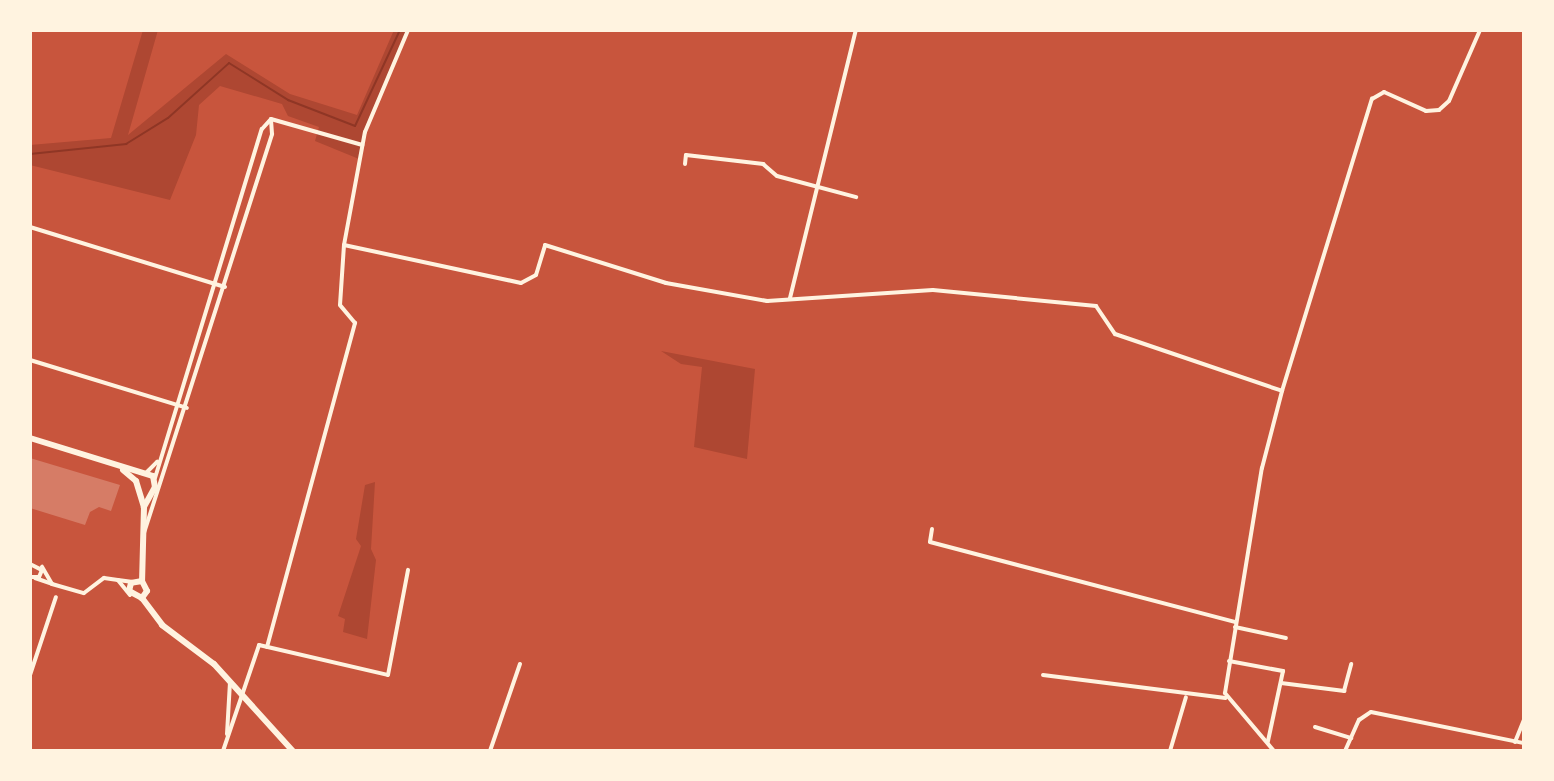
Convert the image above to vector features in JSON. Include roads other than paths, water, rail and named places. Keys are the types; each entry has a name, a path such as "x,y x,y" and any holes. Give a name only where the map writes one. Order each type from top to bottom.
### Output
{"main road":[{"path":"30,438 155,478 152,491 144,507"},
{"path":"120,467 136,482 144,507 142,581 147,588 142,598"},
{"path":"136,482 144,474"},
{"path":"141,492 152,491"},
{"path":"142,581 134,582 130,595 142,598 162,626 230,681 293,751"}],"street":[{"path":"267,646 355,323 340,305 344,245 362,145 408,30"},
{"path":"790,298 856,30"},
{"path":"1226,698 1228,661 1262,468 1281,391 1372,99 1384,92 1426,111 1439,110 1449,102 1480,30"},
{"path":"271,119 362,145"},
{"path":"155,478 262,129 271,119"},
{"path":"142,535 151,525 225,287 272,134 271,119"},
{"path":"685,164 686,155 762,164 777,176 817,189 856,197"},
{"path":"30,226 225,287"},
{"path":"344,245 521,283 536,275 545,245 716,294 790,298 933,290 1096,306 1115,334 1281,391"},
{"path":"30,360 187,408"},
{"path":"144,474 159,459"},
{"path":"932,529 930,542 1286,638"},
{"path":"30,564 42,567 52,584"},
{"path":"42,567 33,578 84,593 104,578 134,582"},
{"path":"223,751 240,692 259,645 388,675 408,570"},
{"path":"118,580 130,595"},
{"path":"30,675 56,597"},
{"path":"1228,661 1283,671 1268,741"},
{"path":"490,751 520,664"},
{"path":"1281,683 1344,691 1351,664"},
{"path":"1043,675 1185,697 1226,698 1275,751"},
{"path":"227,738 230,681"},
{"path":"1170,751 1185,697"},
{"path":"1345,751 1363,713 1371,712 1524,743"},
{"path":"1515,742 1524,720"},
{"path":"1315,727 1351,738"}],"waterway":[{"path":"30,154 126,144 168,118 229,63 288,100 355,126 400,30"}]}
